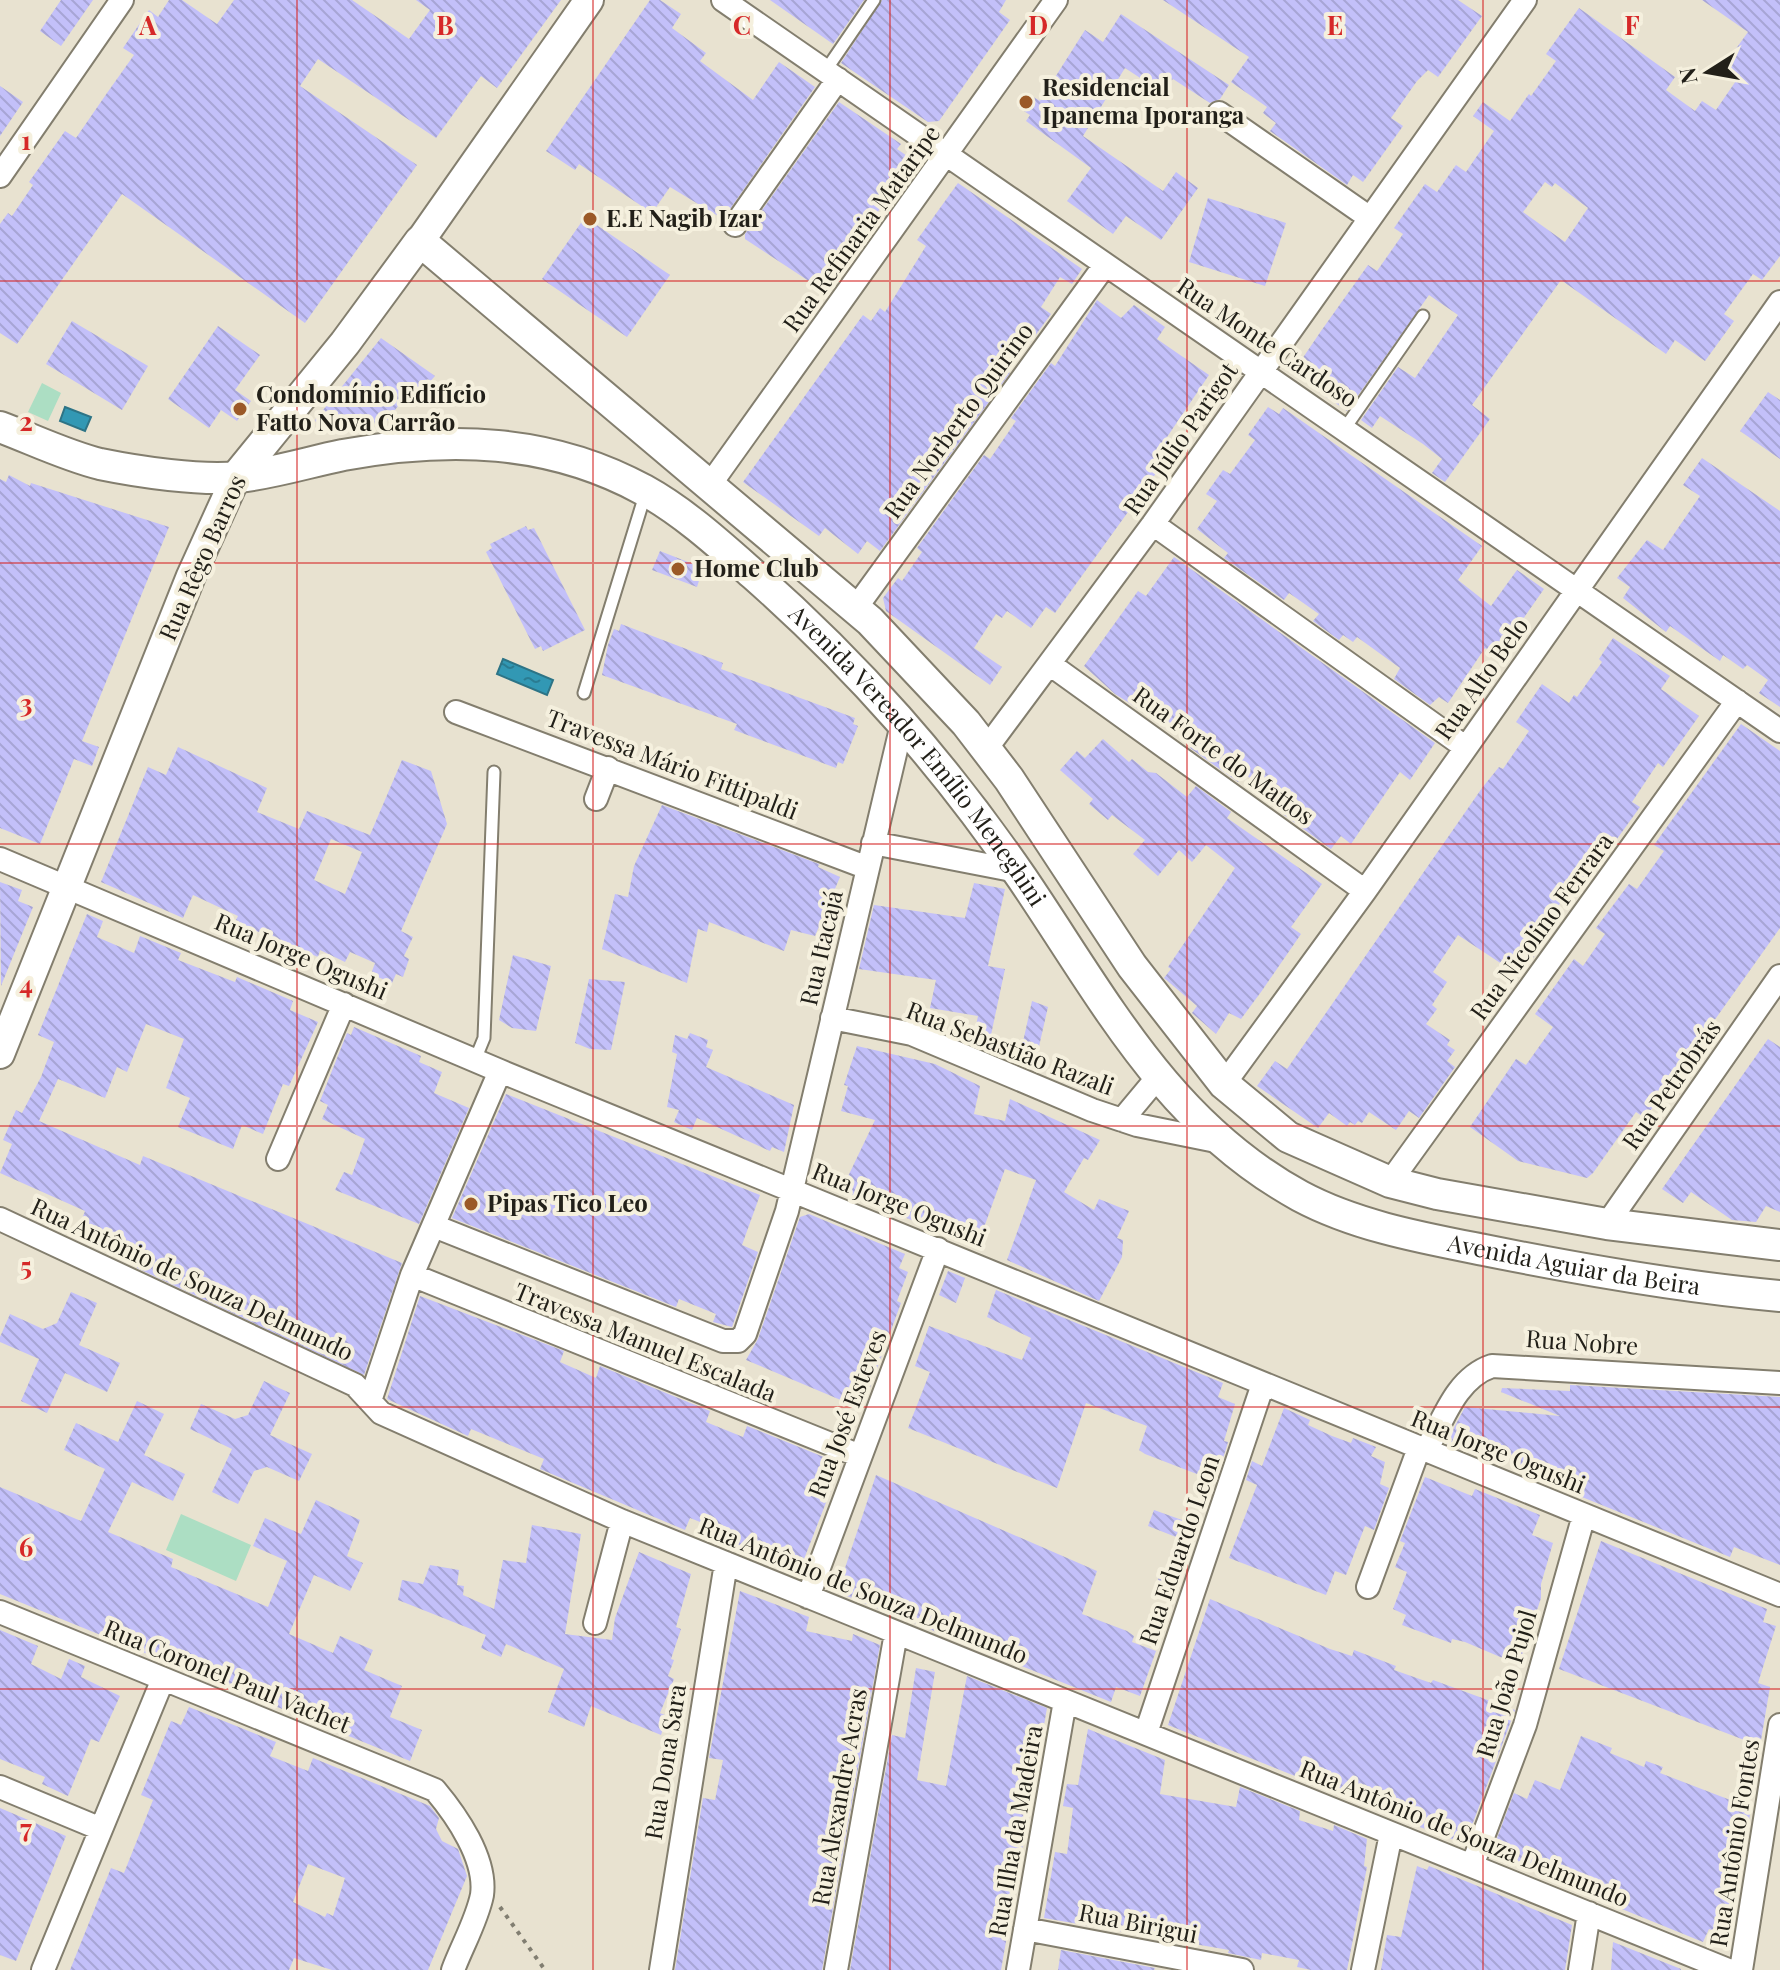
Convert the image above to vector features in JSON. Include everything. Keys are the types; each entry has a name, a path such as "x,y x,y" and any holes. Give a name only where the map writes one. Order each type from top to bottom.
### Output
{"main road":[{"name":"Rua Rêgo Barros","path":"236,477 345,343 420,241"},
{"name":"Avenida Vereador Emílio Meneghini","path":"420,241 855,609 966,723 1132,966 1224,1084 1288,1137 1390,1182"},
{"name":"Avenida Vereador Emílio Meneghini","path":"0,427 98,463 236,477 412,443 489,443 590,464 646,491 701,531 826,639 903,720 1017,871 1157,1078 1221,1142 1302,1197 1368,1222"},
{"name":"Avenida Aguiar da Beira","path":"1390,1182 1607,1224 1780,1245"},
{"name":"Avenida Aguiar da Beira","path":"1368,1222 1442,1241 1627,1279 1780,1296"}],"street":[{"path":"0,176 122,0"},
{"name":"Rua Rêgo Barros","path":"420,241 589,0"},
{"name":"Rua Monte Cardoso","path":"723,0 1780,731"},
{"name":"Rua Refinaria Mataripe","path":"709,486 1056,0"},
{"name":"Rua Júlio Parigot","path":"986,749 1153,524 1525,0"},
{"path":"735,225 832,75"},
{"path":"1219,113 1370,218"},
{"name":"Rua Norberto Quirino","path":"855,609 1105,265"},
{"name":"Rua Alto Belo","path":"1224,1084 1365,891 1780,302"},
{"name":"Rua Rêgo Barros","path":"0,1054 191,576 236,477"},
{"path":"1153,524 1465,747"},
{"name":"Rua Forte do Mattos","path":"1051,665 1365,891"},
{"name":"Rua Nicolino Ferrara","path":"1390,1182 1737,701"},
{"name":"Travessa Mário Fittipaldi","path":"456,712 868,868"},
{"name":"Rua Itacajá","path":"434,1226 731,1343 745,1334 792,1189 903,720"},
{"path":"596,799 608,768"},
{"path":"873,843 1017,871"},
{"name":"Rua Jorge Ogushi","path":"0,859 500,1071 1780,1595"},
{"name":"Rua Petrobrás","path":"1607,1224 1780,976"},
{"path":"278,1159 344,1004"},
{"name":"Rua Sebastião Razali","path":"832,1018 912,1034 1122,1120 1221,1142"},
{"path":"370,1401 412,1275 500,1071"},
{"name":"Rua Sebastião Razali","path":"1122,1120 1157,1078"},
{"name":"Rua Antônio de Souza Delmundo","path":"0,1219 355,1385 381,1413 622,1521 1728,1970"},
{"name":"Rua José Esteves","path":"808,1597 938,1249"},
{"name":"Travessa Manuel Escalada","path":"412,1275 860,1456"},
{"name":"Rua Nobre","path":"1368,1587 1422,1450 1464,1383 1477,1371 1492,1366 1780,1383"},
{"name":"Rua Eduardo Leon","path":"1146,1733 1263,1384"},
{"name":"Rua João Pujol","path":"1472,1866 1525,1725 1584,1515"},
{"path":"595,1623 622,1521"},
{"name":"Rua Dona Sara","path":"661,1970 726,1563"},
{"name":"Rua Coronel Paul Vachet","path":"0,1612 435,1790 452,1810 465,1835 483,1883"},
{"name":"Rua Alexandre Acras","path":"836,1970 896,1633"},
{"path":"43,1970 163,1679"},
{"name":"Rua Ilha da Madeira","path":"1018,1970 1065,1701"},
{"name":"Rua Antônio Fontes","path":"1741,1970 1780,1725"},
{"path":"0,1787 101,1829"},
{"path":"1363,1970 1391,1834"},
{"path":"453,1970 481,1899 483,1883"},
{"path":"1580,1970 1589,1913"},
{"name":"Rua Birigui","path":"1025,1929 1242,1970"}],"lane":[{"path":"832,75 874,0"},
{"path":"1345,428 1423,316"},
{"path":"584,693 646,491"},
{"path":"475,1060 484,1038 494,772"}],"path":[{"path":"483,1883 545,1970"}],"green space":[{"path":"42,383 61,393 48,421 28,412"},
{"path":"181,1514 251,1545 236,1581 166,1550"}],"water":[{"path":"65,407 91,417 85,431 60,421"},
{"path":"503,659 553,680 547,695 497,674"}],"building":[{"path":"61,0 93,0 61,46 40,31"},
{"path":"169,0 182,0 217,24 234,0 352,0 409,39 430,10 416,0 561,0 497,88 481,76 436,138 318,59 300,86 417,165 305,323 122,194 17,344 0,333 0,224 8,213 12,216 33,185 29,182 65,131 76,138 134,55 123,48 149,10 158,17"},
{"path":"650,0 660,0 681,14 672,28 706,53 700,61 753,100 779,62 815,87 723,219 670,187 652,213 579,164 575,170 546,151"},
{"path":"770,0 864,0 833,44"},
{"path":"882,0 1006,0 999,12 1010,20 939,121 928,122 841,63"},
{"path":"1163,0 1458,0 1482,16 1438,77 1428,70 1417,81 1391,118 1403,126 1363,182 1353,175 1347,185 1270,131 1276,123 1263,113 1267,107 1231,82 1249,57"},
{"path":"1702,0 1780,0 1780,256 1762,280 1753,274 1724,314 1734,321 1705,361 1675,340 1666,354 1561,280 1472,405 1490,419 1445,482 1432,473 1442,459 1423,444 1380,416 1372,428 1361,420 1398,367 1415,378 1458,315 1429,295 1347,411 1315,389 1321,381 1298,365 1321,331 1368,265 1377,271 1403,234 1394,228 1425,184 1437,192 1456,165 1466,172 1494,131 1473,116 1483,102 1510,121 1529,94 1531,96 1556,61 1546,54 1579,8 1675,77 1666,90 1695,111 1702,101 1716,110 1740,75 1725,64 1748,32","holes":["1545,182 1552,187 1555,183 1588,208 1565,242 1523,212"]},
{"path":"1121,14 1229,85 1220,99 1210,103 1173,79 1160,91 1125,68 1083,136 1163,191 1176,172 1198,188 1161,240 1126,216 1113,234 1067,201 1091,168 1026,121 1030,115 1018,107 1027,93 1040,101 1085,30 1103,42"},
{"path":"0,86 23,102 0,136"},
{"path":"839,102 901,144 897,149 913,160 824,291 745,239 745,234"},
{"path":"958,183 1082,269 1072,284 1060,277 1041,307 1051,314 1029,344 1021,339 1001,367 1010,373 880,551 867,541 858,554 825,528 819,536 743,482 863,315 871,321 880,308 885,312 926,246 917,240"},
{"path":"1208,198 1286,223 1265,286 1189,262"},
{"path":"585,217 670,275 627,337 542,279"},
{"path":"1097,300 1121,318 1134,305 1165,327 1157,339 1209,375 1165,440 1175,447 1055,613 1046,607 1031,628 1007,611 1002,618 996,614 974,648 1002,667 990,685 886,611 883,598 898,578 902,581 922,552 917,548 984,455 990,459 1016,421 1011,418 1051,363 1055,366"},
{"path":"72,321 148,366 122,410 46,364"},
{"path":"218,326 260,355 235,390 251,401 237,421 221,410 209,428 168,399"},
{"path":"381,338 435,376 413,401 406,406 401,402 386,422 320,430 315,420"},
{"path":"1768,392 1780,400 1780,459 1740,431"},
{"path":"1268,407 1279,414 1283,408 1482,546 1458,580 1491,606 1517,570 1544,589 1497,656 1485,648 1448,703 1439,697 1430,705 1394,679 1400,668 1357,637 1353,642 1343,635 1339,640 1313,621 1319,614 1289,593 1284,600 1224,558 1228,553 1197,529 1217,501 1206,494 1223,470 1230,474 1255,440 1248,435"},
{"path":"1702,458 1780,511 1780,707 1759,693 1768,680 1747,665 1743,669 1723,655 1720,661 1670,626 1666,632 1623,598 1630,587 1617,578 1647,540 1663,550 1700,496 1683,485"},
{"path":"9,475 30,486 31,483 169,527 82,741 99,747 92,766 74,759 40,844 0,828 0,479 6,482"},
{"path":"526,526 528,530 534,528 585,630 543,651 541,646 535,649 486,552 492,548 490,544"},
{"name":"Home Club","path":"660,551 703,568 697,587 652,570"},
{"path":"1174,557 1435,743 1410,780 1400,772 1351,844 1341,836 1331,849 1280,812 1287,802 1244,774 1238,782 1190,748 1195,741 1146,706 1142,711 1115,694 1084,666 1138,591 1146,596"},
{"path":"621,624 723,663 721,669 855,718 853,724 858,726 843,764 838,762 836,768 734,730 737,724 602,675 608,645 614,629 619,631"},
{"path":"1613,638 1670,676 1661,689 1699,716 1663,767 1658,763 1632,802 1640,807 1586,882 1578,877 1552,915 1560,920 1520,976 1458,935 1433,972 1447,982 1432,1005 1437,1009 1426,1024 1450,1040 1447,1045 1455,1050 1447,1061 1455,1067 1419,1118 1409,1111 1396,1130 1369,1112 1362,1123 1358,1121 1355,1125 1350,1122 1347,1126 1329,1113 1318,1128 1257,1086 1275,1061 1287,1069 1482,788 1499,767 1503,769 1529,731 1516,722 1542,684 1569,703 1574,695 1577,697 1602,662 1599,659"},
{"path":"1741,724 1780,751 1780,928 1645,1118 1636,1112 1593,1173 1587,1178 1518,1161 1470,1127 1516,1059 1526,1065 1553,1027 1535,1014 1574,959 1583,966 1605,934 1596,928 1629,884 1637,889 1664,851 1654,845"},
{"path":"1103,739 1129,762 1132,759 1148,772 1156,773 1187,797 1196,786 1231,812 1227,818 1322,884 1291,927 1301,934 1261,992 1241,1019 1229,1013 1216,1034 1192,1013 1197,1006 1164,978 1171,969 1168,967 1235,868 1206,845 1192,862 1179,850 1158,876 1133,854 1145,840 1112,815 1108,820 1089,804 1093,799 1060,770 1077,751 1085,758"},
{"path":"178,747 267,788 257,812 299,829 307,811 370,835 402,760 431,771 447,824 401,931 413,937 404,956 409,959 403,977 396,974 392,983 371,974 375,963 350,952 345,962 320,950 318,957 235,922 238,916 193,895 183,918 101,882 148,767 166,775","holes":["331,839 362,852 345,894 314,880"]},
{"path":"662,805 819,864 818,867 840,877 815,936 791,930 784,951 709,922 707,932 698,929 687,983 602,949 615,894 628,897 634,866"},
{"path":"0,882 22,890 18,901 33,907 1,986"},
{"path":"974,883 1005,889 988,966 1005,969 988,1049 973,1040 978,1016 930,1008 936,980 859,969 874,905 965,918"},
{"path":"87,914 103,921 97,937 134,953 140,936 181,953 178,960 235,982 237,977 293,1001 290,1010 318,1022 289,1086 283,1084 263,1134 242,1125 233,1149 178,1127 190,1098 166,1088 184,1039 146,1024 127,1072 117,1067 105,1098 58,1079 39,1121 140,1165 143,1156 402,1263 364,1375 137,1268 138,1263 77,1233 85,1211 0,1173 12,1144 3,1140 16,1110 22,1113 41,1077 54,1042 38,1035"},
{"path":"513,955 551,966 536,1031 512,1028 499,1020"},
{"path":"589,979 625,982 611,1050 590,1049 575,1043"},
{"path":"1032,1001 1048,1007 1035,1064 1019,1060"},
{"path":"354,1027 421,1056 419,1062 442,1072 434,1093 469,1108 419,1224 335,1190 344,1172 352,1175 365,1139 322,1119 328,1105 320,1101 347,1033 351,1035"},
{"path":"690,1033 708,1040 706,1047 713,1050 706,1067 794,1105 784,1152 772,1147 770,1151 697,1118 692,1130 674,1122 679,1110 667,1107 677,1054 672,1052 675,1035 687,1039"},
{"path":"1768,1039 1780,1047 1780,1212 1766,1206 1756,1222 1732,1220 1691,1192 1683,1203 1662,1189"},
{"path":"857,1046 935,1064 980,1086 974,1114 1005,1121 1010,1099 1100,1140 1088,1160 1084,1158 1064,1192 1094,1210 1099,1199 1129,1211 1117,1238 1123,1240 1122,1257 1099,1301 1007,1260 1036,1180 1005,1169 977,1247 841,1191 875,1120 841,1111 848,1086 844,1085"},
{"path":"506,1094 760,1195 742,1245 758,1252 732,1327 713,1322 716,1314 679,1299 676,1307 452,1218"},
{"path":"809,1214 905,1254 899,1268 908,1272 897,1301 901,1303 862,1409 746,1360 758,1339 800,1217"},
{"path":"948,1271 965,1278 956,1303 939,1295"},
{"path":"996,1290 1223,1383 1218,1397 1235,1404 1224,1441 1228,1442 1215,1481 1145,1454 1139,1450 1147,1426 1086,1403 1057,1488 908,1428 930,1372 915,1366 929,1326 1022,1360 1031,1338 987,1317"},
{"path":"71,1292 97,1303 79,1345 120,1363 107,1392 65,1373 47,1413 21,1401 39,1359 0,1342 0,1337 10,1314 43,1329 57,1323"},
{"path":"420,1296 564,1351 560,1362 596,1378 600,1366 710,1411 706,1422 743,1437 747,1426 841,1464 799,1572 723,1545 728,1533 690,1518 685,1530 540,1469 544,1459 471,1429 468,1436 387,1399"},
{"path":"264,1381 290,1393 270,1435 312,1454 299,1481 267,1467 254,1471 238,1504 212,1492 232,1449 190,1429 201,1404 235,1419 248,1415"},
{"path":"1570,1385 1780,1397 1780,1565 1734,1547 1730,1557 1520,1472 1521,1459 1516,1455 1480,1452 1480,1457 1446,1443 1465,1407 1560,1416 1501,1392 1502,1388 1570,1391"},
{"path":"137,1401 164,1414 144,1455 185,1474 173,1501 132,1482 108,1532 173,1559 171,1567 268,1607 287,1561 253,1546 265,1518 301,1534 316,1500 360,1520 347,1556 363,1563 350,1591 314,1575 289,1634 333,1653 340,1636 373,1650 364,1670 402,1686 390,1717 422,1730 410,1761 0,1594 0,1487 81,1521 105,1469 64,1450 76,1423 118,1442"},
{"path":"1284,1408 1310,1420 1308,1425 1332,1436 1351,1443 1353,1438 1376,1447 1371,1456 1385,1462 1380,1484 1389,1488 1374,1530 1365,1526 1346,1575 1335,1571 1326,1595 1229,1558 1257,1485 1246,1480 1252,1461 1262,1466"},
{"path":"876,1475 1097,1571 1082,1614 1127,1631 1134,1636 1132,1642 1156,1651 1140,1696 1116,1687 1111,1702 837,1592"},
{"path":"1425,1477 1472,1496 1475,1489 1540,1515 1532,1535 1553,1543 1541,1584 1541,1598 1519,1665 1465,1642 1452,1639 1451,1643 1402,1625 1406,1615 1393,1609 1407,1572 1395,1567 1405,1543 1400,1541"},
{"path":"1154,1510 1182,1520 1176,1537 1148,1526"},
{"path":"532,1525 581,1534 565,1634 612,1640 615,1618 639,1552 691,1574 676,1627 681,1629 668,1676 674,1679 660,1713 667,1716 661,1735 591,1706 584,1727 548,1712 564,1669 506,1644 501,1657 481,1648 486,1635 398,1600 402,1580 423,1584 430,1565 459,1570 457,1585 464,1586 463,1595 494,1609 503,1560 526,1563"},
{"path":"1601,1541 1767,1609 1763,1622 1776,1626 1758,1683 1770,1687 1760,1746 1559,1669"},
{"path":"1160,1574 1180,1581 1174,1598 1154,1591"},
{"path":"740,1591 809,1617 806,1631 852,1641 853,1634 880,1645 822,1970 675,1970 703,1798 715,1800 723,1760 709,1758"},
{"path":"1210,1599 1330,1649 1352,1656 1354,1650 1396,1666 1394,1670 1431,1683 1433,1680 1515,1710 1465,1844 1420,1827 1426,1813 1392,1798 1387,1813 1168,1725"},
{"path":"0,1630 38,1646 31,1664 61,1679 69,1659 85,1666 81,1677 120,1696 99,1742 91,1739 68,1796 42,1784 45,1777 0,1759"},
{"path":"916,1668 935,1672 917,1780 946,1786 967,1676 1047,1708 1001,1970 850,1970 892,1735 905,1738"},
{"path":"189,1707 276,1742 270,1756 308,1771 313,1758 430,1806 439,1818 436,1829 442,1841 458,1849 467,1876 428,1970 332,1970 294,1958 289,1970 70,1970 111,1868 124,1873 153,1800 141,1795 171,1721 181,1725","holes":["308,1864 345,1878 333,1916 327,1913 325,1917 293,1902"]},
{"path":"1088,1729 1165,1760 1160,1794 1236,1807 1240,1787 1300,1811 1299,1820 1333,1831 1334,1825 1367,1839 1364,1866 1367,1867 1347,1970 1311,1970 1297,1967 1299,1960 1262,1953 1261,1960 1228,1953 1229,1950 1044,1918 1055,1852 1067,1854 1073,1808 1063,1806 1067,1784 1078,1785"},
{"path":"1581,1736 1612,1748 1610,1753 1644,1767 1646,1761 1663,1767 1660,1773 1751,1808 1730,1937 1709,1929 1703,1942 1558,1883 1561,1877 1528,1863 1526,1869 1491,1854 1514,1793 1527,1799 1535,1780 1560,1790"},
{"path":"0,1808 66,1836 16,1961 0,1955"},
{"path":"1417,1866 1427,1870 1429,1866 1572,1925 1565,1970 1381,1970 1387,1935 1401,1937"},
{"path":"1613,1942 1681,1969 1681,1970 1611,1970"},
{"path":"1061,1950 1155,1968 1058,1970"}],"place":[{"name":"Residencial Ipanema Iporanga","path":"1026,102"},
{"name":"E.E Nagib Izar","path":"590,219"},
{"name":"Condomínio Edifício Fatto Nova Carrão","path":"240,409"},
{"name":"Home Club","path":"678,569"},
{"name":"Pipas Tico Leo","path":"471,1204"}]}
